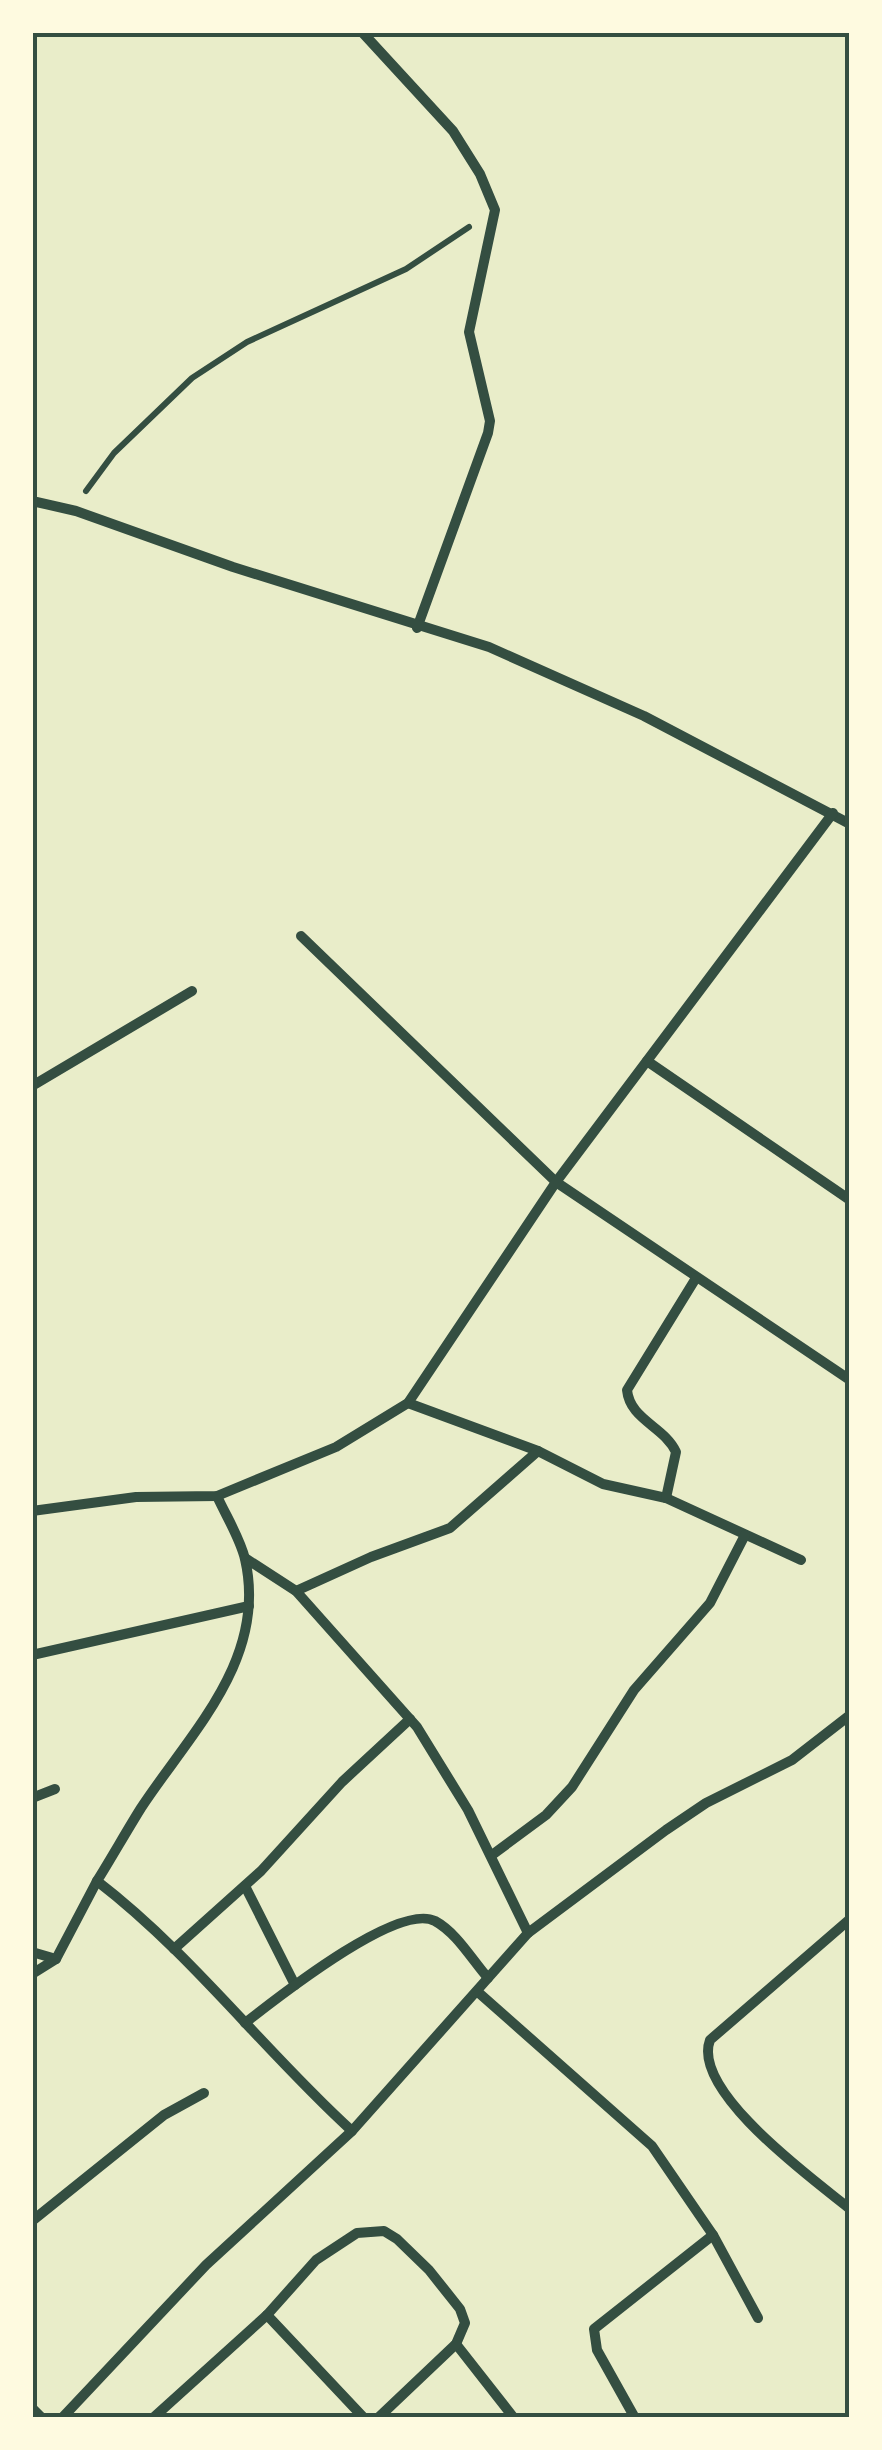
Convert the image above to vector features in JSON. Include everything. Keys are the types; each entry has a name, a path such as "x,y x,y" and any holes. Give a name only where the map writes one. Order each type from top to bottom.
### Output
{"street":[{"path":"362,32 453,131 480,174 495,210 469,332 490,420 488,433 417,628"},
{"path":"32,501 76,511 417,628 489,647 644,716 850,824"},
{"path":"32,1512 136,1498 217,1496 336,1447 408,1402 556,1182 833,813"},
{"path":"300,936 556,1182 850,1380"},
{"path":"32,1086 192,991"},
{"path":"647,1062 850,1200"},
{"path":"666,1498 676,1452 668,1438 633,1410 627,1394 696,1278"},
{"path":"408,1402 538,1452 603,1484 666,1498 802,1560"},
{"path":"296,1591 371,1557 450,1528 538,1452"},
{"path":"32,1974 56,1959 97,1881 234,1669 249,1606 245,1558 217,1496"},
{"path":"492,1855 533,1826 572,1787 634,1690 710,1603 745,1535"},
{"path":"245,1558 296,1591 410,1719 442,1764 492,1855 528,1934"},
{"path":"32,1655 249,1606"},
{"path":"62,2418 206,2265 352,2130 528,1934 666,1830 706,1803 792,1760 850,1715"},
{"path":"174,1949 244,1886 342,1782 410,1719"},
{"path":"32,1798 55,1789"},
{"path":"97,1881 174,1949 352,2130"},
{"path":"244,1886 295,1985"},
{"path":"245,2023 295,1985 378,1935 425,1919 450,1932 488,1978"},
{"path":"850,1919 710,2040 707,2057 712,2077 734,2106 850,2209"},
{"path":"32,1952 56,1959"},
{"path":"479,1992 652,2146 713,2235 758,2318"},
{"path":"32,2222 164,2115 204,2092"},
{"path":"153,2418 266,2315 316,2260 340,2242 365,2231 384,2230 430,2270 460,2309 465,2329 456,2344 378,2418"},
{"path":"635,2418 597,2350 594,2329 713,2235"},
{"path":"266,2315 364,2418"},
{"path":"456,2344 514,2418"},
{"path":"32,2408 42,2418"}],"path":[{"path":"76,511 90,480 192,378 247,342 406,269 495,210"}]}
